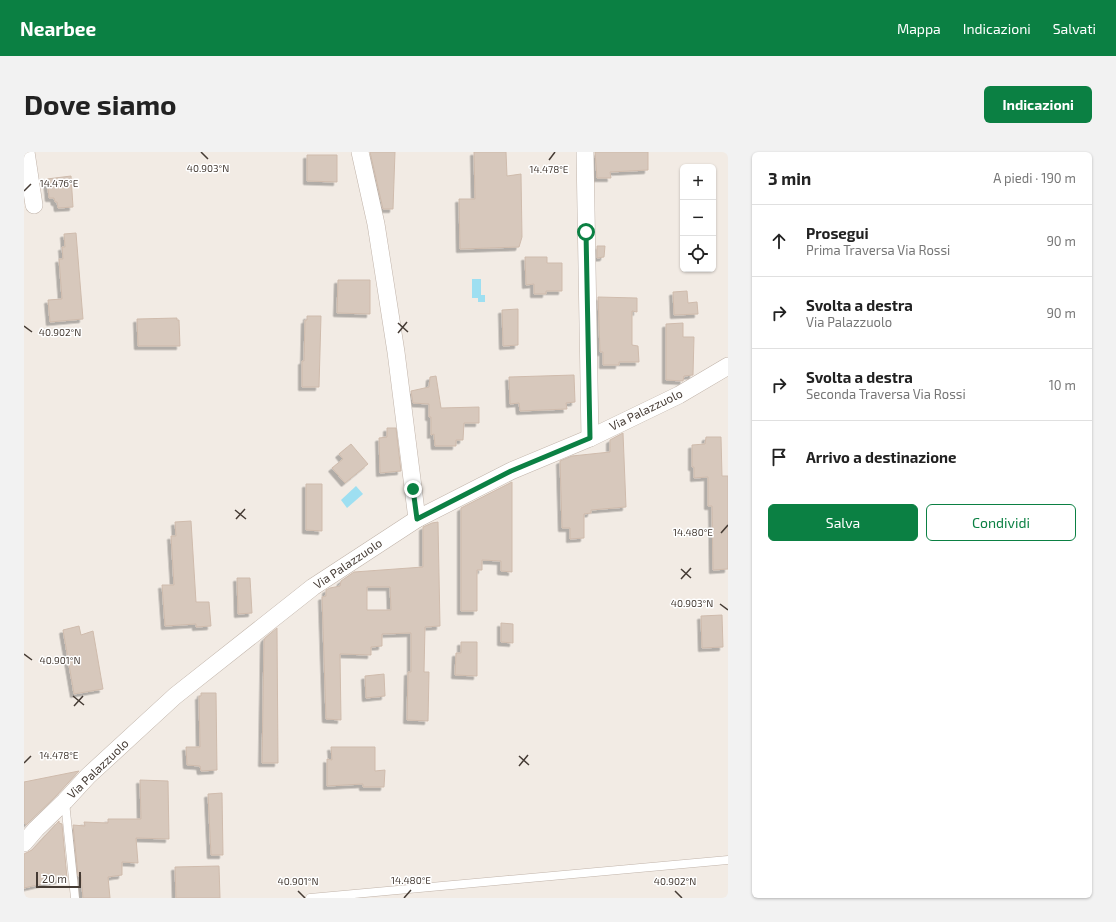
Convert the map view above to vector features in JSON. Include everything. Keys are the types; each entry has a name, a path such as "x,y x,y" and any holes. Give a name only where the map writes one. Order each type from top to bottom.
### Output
{"street":[{"path":"26,152 34,205"},
{"path":"360,152 368,195 376,224 394,337 417,519"},
{"path":"585,152 590,438"},
{"name":"Via Palazzuolo","path":"24,843 88,776 175,696 313,587 417,519 511,471 590,438 679,396 728,366"}],"lane":[{"path":"65,801 75,898"},
{"path":"310,898 728,860"}],"water":[{"path":"472,279 481,279 481,295 485,295 485,302 478,302 478,298 472,298"},
{"path":"356,486 363,494 347,508 341,500"}],"building":[{"path":"370,152 395,152 393,209 383,209"},
{"path":"474,152 506,152 507,176 521,174 522,237 519,247 460,249 459,199 475,199"},
{"path":"595,152 648,152 648,170 610,172 611,178 597,178"},
{"path":"307,155 337,155 337,182 307,181"},
{"path":"71,176 73,207 58,208 57,202 55,202 54,198 49,198 47,179"},
{"path":"76,233 83,319 50,322 48,300 62,299 59,259 63,259 62,247 65,247 64,234"},
{"path":"597,246 605,246 604,257 597,258"},
{"path":"525,257 547,257 547,263 562,263 562,291 546,291 546,294 534,294 534,284 526,285"},
{"path":"338,280 370,280 370,314 337,313"},
{"path":"687,291 688,303 697,302 698,314 674,315 673,292"},
{"path":"598,297 637,298 637,312 632,311 632,345 638,346 639,362 619,362 619,365 603,365 603,352 600,352"},
{"path":"518,309 518,345 503,346 502,310"},
{"path":"307,316 321,316 319,387 302,387 302,361 304,361 305,320 307,320"},
{"path":"177,318 177,320 179,320 180,346 138,346 137,319"},
{"path":"683,323 683,337 694,337 693,375 684,376 683,381 666,380 666,324"},
{"path":"574,375 575,402 566,403 567,409 520,411 519,403 510,404 509,377"},
{"path":"436,376 441,408 479,407 479,423 464,423 463,440 456,440 456,446 435,446 434,434 431,435 429,404 413,403 411,391 429,387 430,377"},
{"path":"387,428 396,428 401,471 380,473 379,438 387,437"},
{"path":"623,433 626,507 591,510 591,513 584,514 584,538 570,539 570,528 562,528 560,461 572,456 610,452 610,440"},
{"path":"706,437 721,437 722,476 728,476 728,569 713,570 712,506 708,506 708,477 694,478 694,467 692,467 692,445 705,444"},
{"path":"351,444 368,464 345,483 332,468 343,459 339,454"},
{"path":"512,482 512,572 501,571 501,561 482,560 482,570 477,570 477,611 461,611 461,508"},
{"path":"306,484 322,484 322,531 306,530"},
{"path":"191,521 196,602 209,602 211,626 196,627 196,624 165,626 162,585 174,585 171,536 176,536 175,522"},
{"path":"438,522 440,626 425,627 424,672 429,672 428,721 407,720 408,672 411,672 411,633 382,634 382,646 371,647 371,655 340,654 341,720 326,719 322,597 326,596 326,590 340,586 341,581 354,572 423,567 423,527","holes":["367,587 390,587 391,610 367,610"]},
{"path":"237,578 250,578 252,613 238,614"},
{"path":"722,615 723,647 702,648 701,616"},
{"path":"501,623 513,624 513,643 501,642"},
{"path":"79,626 81,635 93,631 103,689 74,694 63,630"},
{"path":"277,628 278,763 262,763 264,641 265,638"},
{"path":"461,642 477,642 477,676 455,675 456,653 461,653"},
{"path":"384,674 385,696 366,698 365,676"},
{"path":"201,693 216,693 217,770 201,771 200,766 187,765 186,747 200,747 199,696 201,696"},
{"path":"331,747 375,747 375,771 385,770 384,787 363,787 363,784 327,786 327,759 332,760"},
{"path":"79,771 26,825 24,822 24,782"},
{"path":"140,780 168,781 169,839 136,838 138,863 122,862 122,875 108,877 110,898 83,898 81,875 78,876 73,825 85,826 84,822 108,823 108,819 141,819"},
{"path":"222,793 223,855 211,855 208,794"},
{"path":"59,821 59,823 62,824 67,878 24,888 24,854 32,850"},
{"path":"219,866 220,898 176,898 175,867"}],"route":[{"path":"413,489 417,519 511,471 590,438 586,232"}]}
